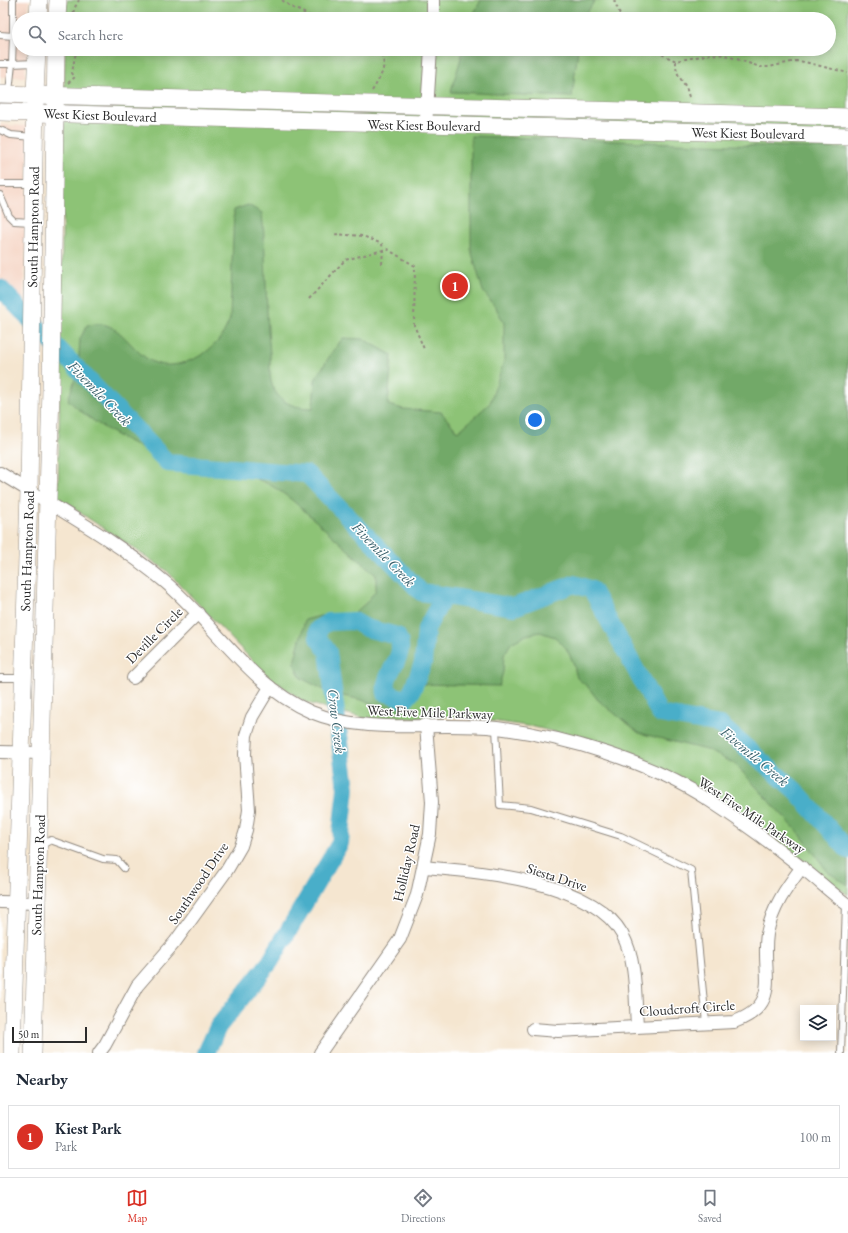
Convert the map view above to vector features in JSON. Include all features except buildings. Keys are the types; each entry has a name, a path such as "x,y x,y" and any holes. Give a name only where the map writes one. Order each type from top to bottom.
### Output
{"main road":[{"path":"38,12 39,0"},
{"path":"57,12 58,0"},
{"name":"South Hampton Road","path":"12,1053 29,491 34,137 37,56"},
{"name":"South Hampton Road","path":"33,1053 53,314 55,222 54,114 61,89 57,56"},
{"name":"West Kiest Boulevard","path":"5,94 35,94 61,89 427,104 848,117"},
{"name":"West Kiest Boulevard","path":"0,112 848,136"},
{"path":"33,222 55,222"},
{"path":"19,846 39,847"}],"street":[{"path":"432,12 433,0"},
{"path":"426,125 431,56"},
{"name":"West Five Mile Parkway","path":"0,474 126,550 167,583 198,613 256,676 288,700 311,712 364,726 426,725 496,728 550,738 591,749 633,763 670,779 709,800 802,867 847,905"},
{"name":"Deville Circle","path":"132,678 198,613"},
{"name":"Southwood Drive","path":"99,1053 137,986 175,942 227,870 241,846 246,830 249,810 245,754 246,735 252,716 270,687"},
{"name":"Holliday Road","path":"320,1053 400,939 417,895 430,834 432,802 426,725"},
{"path":"0,752 42,753"},
{"name":"Siesta Drive","path":"424,867 491,873 554,888 582,899 607,914 622,934 631,957 637,1026"},
{"name":"Cloudcroft Circle","path":"533,1029 558,1031 734,1022 749,1016 759,1007 765,998 767,984 766,953 768,934 773,914 779,899 802,867"},
{"path":"0,902 38,903"}],"lane":[{"path":"12,0 12,12"},
{"path":"0,36 12,36"},
{"path":"5,94 12,64 12,56"},
{"path":"0,64 12,64 37,56"},
{"path":"0,130 11,135 34,137"},
{"path":"0,184 34,184"},
{"path":"0,195 9,216 14,221 33,222"},
{"path":"0,678 24,678"},
{"path":"496,728 500,805 531,808 621,836 691,870 706,1023"},
{"path":"39,847 50,840 103,859 117,860 124,868"},
{"path":"841,1053 847,905"}],"path":[{"path":"74,12 75,5 79,0"},
{"path":"282,0 303,12"},
{"path":"614,0 619,12"},
{"path":"61,89 75,77 72,72 75,56"},
{"path":"369,95 384,68 384,60 382,56"},
{"path":"667,56 676,60 699,56"},
{"path":"728,56 760,67 801,61 816,63 848,73"},
{"path":"676,60 677,74 687,86 690,105"},
{"path":"333,234 363,236 382,244 382,264"},
{"path":"309,299 344,260 387,249 415,266 414,325 424,349"}],"shaded area":[{"path":"0,0 29,0 28,12 12,12 12,56 26,56 25,77 0,77"},
{"path":"0,125 29,126 23,325 0,293"}],"green space":[{"path":"67,0 848,0 848,895 725,801 611,746 534,727 457,716 371,720 304,702 266,675 166,570 58,498 65,56 836,56 836,12 66,12"},
{"path":"481,0 595,0 587,12 475,12"},
{"path":"461,56 577,56 572,97 451,92"},
{"path":"471,136 848,149 848,885 828,872 800,834 735,764 706,750 639,733 598,700 588,687 577,678 573,662 566,648 555,637 540,632 526,635 511,643 504,655 503,672 499,686 420,684 415,698 407,712 391,712 362,700 330,693 301,678 294,663 305,620 320,616 337,617 353,614 366,603 376,590 376,575 298,506 271,486 249,476 210,470 166,458 148,451 114,434 82,412 68,400 78,370 80,339 87,325 100,324 110,326 123,335 146,358 161,364 177,364 194,359 202,355 217,342 224,333 230,319 234,210 248,205 262,213 265,248 270,375 271,383 276,393 289,404 313,408 315,380 331,354 343,338 363,339 392,355 388,405 403,409 441,412 458,432 490,403 504,361 504,323 496,308 483,291 471,250"}],"waterway":[{"name":"Fivemile Creek","path":"0,288 168,463 307,474 421,592 514,607 574,584 592,590 660,714 720,725 796,791 848,850"},
{"name":"Crow Creek","path":"206,1053 218,1027 270,962 340,843 346,788 328,652 318,638 318,629 328,622 354,621 366,628 397,636 400,644 400,651 388,678 386,693 406,699 411,693 423,663 426,629 444,596"}],"place":[{"name":"Kiest Park","path":"455,286"}]}
